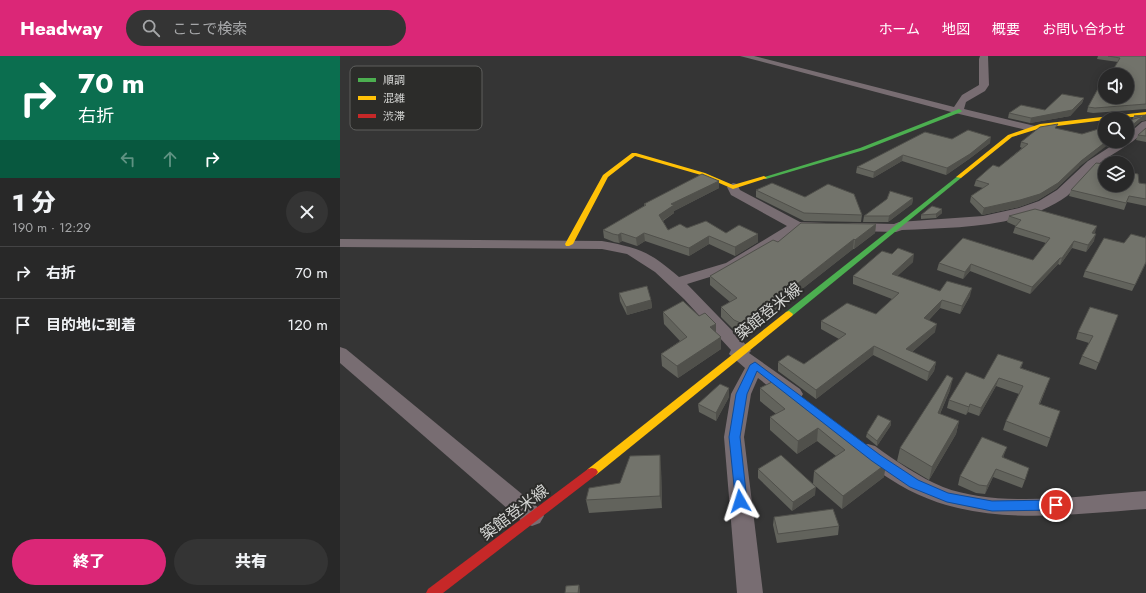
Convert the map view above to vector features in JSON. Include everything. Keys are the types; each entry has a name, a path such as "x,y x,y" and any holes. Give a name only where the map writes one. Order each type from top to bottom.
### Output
{"main road":[{"path":"569,244 605,176 634,154 703,174 733,187 862,149 959,111"},
{"name":"築館登米線","path":"433,593 532,516 745,357 898,227 1005,140 1017,133 1031,128 1146,114"}],"street":[{"path":"744,56 1031,128"},
{"path":"959,111 959,107 965,97 981,88 984,84 982,61 984,56"},
{"path":"733,187 734,192 797,226 898,227 993,218 1027,210 1063,192 1092,162 1122,146 1146,124"},
{"path":"676,283 717,272 731,266 797,226"},
{"path":"340,243 602,245 633,252 662,270 745,357 809,407"},
{"path":"340,353 532,516"},
{"path":"745,357 742,394 734,437 750,593"},
{"path":"852,440 914,484 947,497 992,506 1026,507 1146,500"}],"building":[{"path":"1108,56 1146,56 1146,104 1095,108 1088,107 1098,89 1098,104 1134,104 1134,68 1114,68 1120,58"},
{"path":"1062,94 1084,98 1072,110 1031,118 1009,113 1021,105 1045,110"},
{"path":"1146,115 1134,124 1134,119 1141,117 1134,116"},
{"path":"1058,124 1055,128 1082,134 1098,129 1098,148 1081,161 1058,183 1040,194 984,208 971,196 989,184 976,180 993,165 999,167 1028,144 1021,142 1040,127"},
{"path":"1146,128 1146,136 1138,135"},
{"path":"968,130 991,137 970,154 947,168 903,155 874,172 857,167 925,132 952,139"},
{"path":"1096,163 1098,163 1098,192 1134,192 1134,173 1138,174 1139,183 1146,184 1146,199 1129,196 1126,203 1071,190"},
{"path":"702,174 719,181 671,204 674,205 659,215 668,230 680,224 687,228 706,221 726,233 739,225 758,234 735,247 709,236 689,248 644,233 636,238 621,233 618,235 613,234 603,230 646,205 644,204"},
{"path":"772,183 805,197 828,184 854,194 862,215 804,213 756,190"},
{"path":"890,191 913,198 889,216 864,216 887,199"},
{"path":"932,206 942,209 936,214 921,215"},
{"path":"1035,209 1097,226 1092,233 1096,234 1088,245 1074,241 1062,258 1060,258 1032,287 971,264 965,272 939,263 963,238 1033,260 1050,238 1015,227 1021,220 1009,216"},
{"path":"801,223 876,224 855,240 854,239 745,325 734,320 721,307 737,298 710,276 773,240 778,242"},
{"path":"1131,234 1146,238 1146,262 1135,285 1085,271 1104,238 1124,243"},
{"path":"898,248 914,254 892,274 940,291 947,281 972,288 962,306 942,300 924,318 937,324 906,349 936,362 929,372 874,346 816,390 778,362 788,355 804,364 846,334 821,321 847,303 876,314 899,293 853,276 882,251 892,254"},
{"path":"647,286 651,300 626,307 619,293"},
{"path":"683,301 699,316 705,313 716,324 710,327 721,337 677,366 661,354 687,337 663,312"},
{"path":"1090,307 1118,315 1099,363 1082,356 1093,336 1078,332"},
{"path":"998,354 1023,362 1020,368 1050,378 1039,404 1060,411 1050,438 1006,421 1023,386 999,378 981,408 970,404 969,407 949,400 966,372 984,379"},
{"path":"947,375 953,378 938,413 959,421 932,467 900,448"},
{"path":"776,380 886,464 843,496 814,471 845,450 818,428 798,441 770,417 785,409 760,388"},
{"path":"720,384 729,388 716,413 698,404"},
{"path":"878,415 891,421 877,441 867,433"},
{"path":"982,437 1007,447 1002,457 1029,468 1025,480 996,469 987,486 979,485 960,476"},
{"path":"660,455 660,496 586,500 589,488 620,483 630,456"},
{"path":"781,455 816,487 793,502 758,469"},
{"path":"833,509 839,526 778,534 774,517"},
{"path":"579,585 578,593 565,593 566,586"}],"traffic: fast":[{"path":"764,178 862,149 959,111"},
{"path":"789,314 959,177"}],"traffic: slow":[{"path":"959,177 1010,136 1040,126 1146,114"},
{"path":"569,244 605,176 634,154 703,174 733,187 764,178"},
{"path":"592,472 789,314"}],"traffic: jam":[{"path":"433,593 592,472"}],"route":[{"path":"740,501 734,437 742,394 755,365 876,458 914,484 947,497 992,506 1026,507 1056,505"}]}
